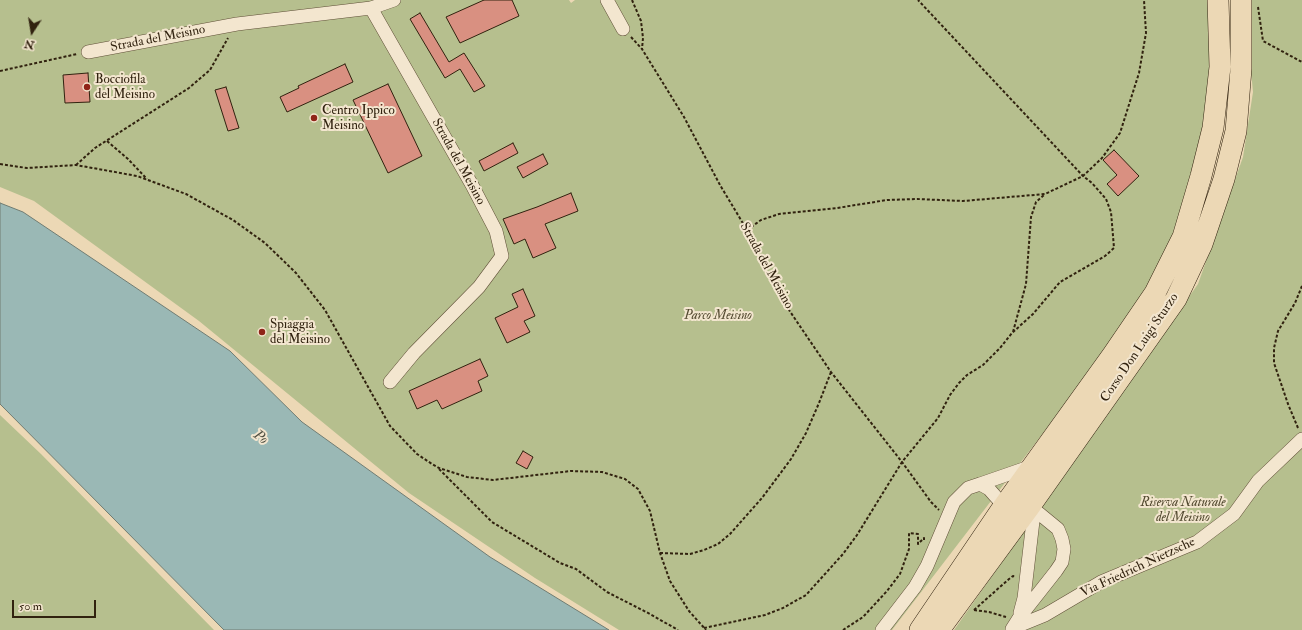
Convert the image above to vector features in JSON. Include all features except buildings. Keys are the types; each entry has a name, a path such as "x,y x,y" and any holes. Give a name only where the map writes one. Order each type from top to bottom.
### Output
{"main road":[{"name":"Corso Don Luigi Sturzo","path":"920,630 1004,506 1112,356 1155,293 1183,238 1213,128 1220,67 1218,0"},
{"name":"Corso Don Luigi Sturzo","path":"939,630 1030,506 1176,299 1202,244 1224,179 1236,131 1241,69 1249,3"}],"street":[{"name":"Strada del Meisino","path":"88,52 237,24 371,8 394,0"},
{"path":"607,0 623,29"},
{"name":"Strada del Meisino","path":"371,8 479,198 496,231 502,256 479,287 414,353 390,382"},
{"name":"Via Friedrich Nietzsche","path":"1013,623 1045,615 1101,582 1197,542 1234,514 1258,481 1300,434"},
{"path":"882,630 915,587 928,566 954,502 968,488 1032,466"},
{"path":"980,484 989,489 1004,506"},
{"path":"1013,623 1056,571 1062,562 1064,549 1058,529 1030,506"},
{"path":"1013,623 1024,598 1032,521 1030,506"}],"path":[{"path":"632,0 641,21 643,38 642,49"},
{"path":"439,468 467,477 493,480 571,471 602,472 625,479 638,489 650,511 660,553 670,581 689,611 705,629 765,615 783,608 806,595 843,554 857,535 902,462 938,418 950,395 959,383 967,375 983,365 1000,348 1012,333 1033,314 1060,282 1105,256 1114,248 1111,212 1106,199 918,0"},
{"path":"1012,333 1026,284 1031,217 1036,202 1045,194 1083,176 1102,158 1120,133 1139,73 1146,33 1144,0"},
{"path":"1249,3 1263,41 1302,62"},
{"path":"76,165 95,148 189,88 210,70 237,24"},
{"name":"Strada del Meisino","path":"623,29 642,49 684,117 720,185 747,230 762,265 789,310 831,372 902,462 931,502 948,517"},
{"path":"0,71 88,52"},
{"path":"107,140 148,180"},
{"path":"0,164 27,168 76,165 137,176 186,194 233,220 265,242 291,268 325,310 390,426 417,454 439,468 492,522 560,563 576,569 607,592 678,630"},
{"path":"747,230 761,220 779,214 837,208 887,200 917,199 963,201 1045,194"},
{"path":"1300,434 1274,363 1274,348 1278,331 1295,303 1302,286"},
{"path":"660,553 690,554 718,544 730,534 762,498 791,459 806,433 831,372"},
{"path":"843,630 863,617 887,591 900,574 909,549 909,533 918,534 918,544 924,538 926,544 931,537 938,540"},
{"path":"970,615 1013,576 1016,577 1017,581"},
{"path":"974,610 988,612 1013,623"}],"green space":[{"name":"Parco Meisino","path":"0,0 569,0 571,3 575,0 1210,0 1211,88 1188,199 1148,294 892,630 619,630 535,578 409,493 199,321 34,201 0,187"},
{"name":"Riserva Naturale del Meisino","path":"1244,0 1302,0 1302,630 954,630 1198,284 1243,157 1253,92"},
{"path":"0,415 41,454 214,630 0,630"}],"water":[{"name":"Po","path":"0,203 23,212 230,351 302,422 490,557 609,630 224,630 0,404"}],"place":[{"name":"Bocciofila del Meisino","path":"87,87"},
{"name":"Centro Ippico Meisino","path":"314,118"},
{"name":"Spiaggia del Meisino","path":"262,332"}]}
